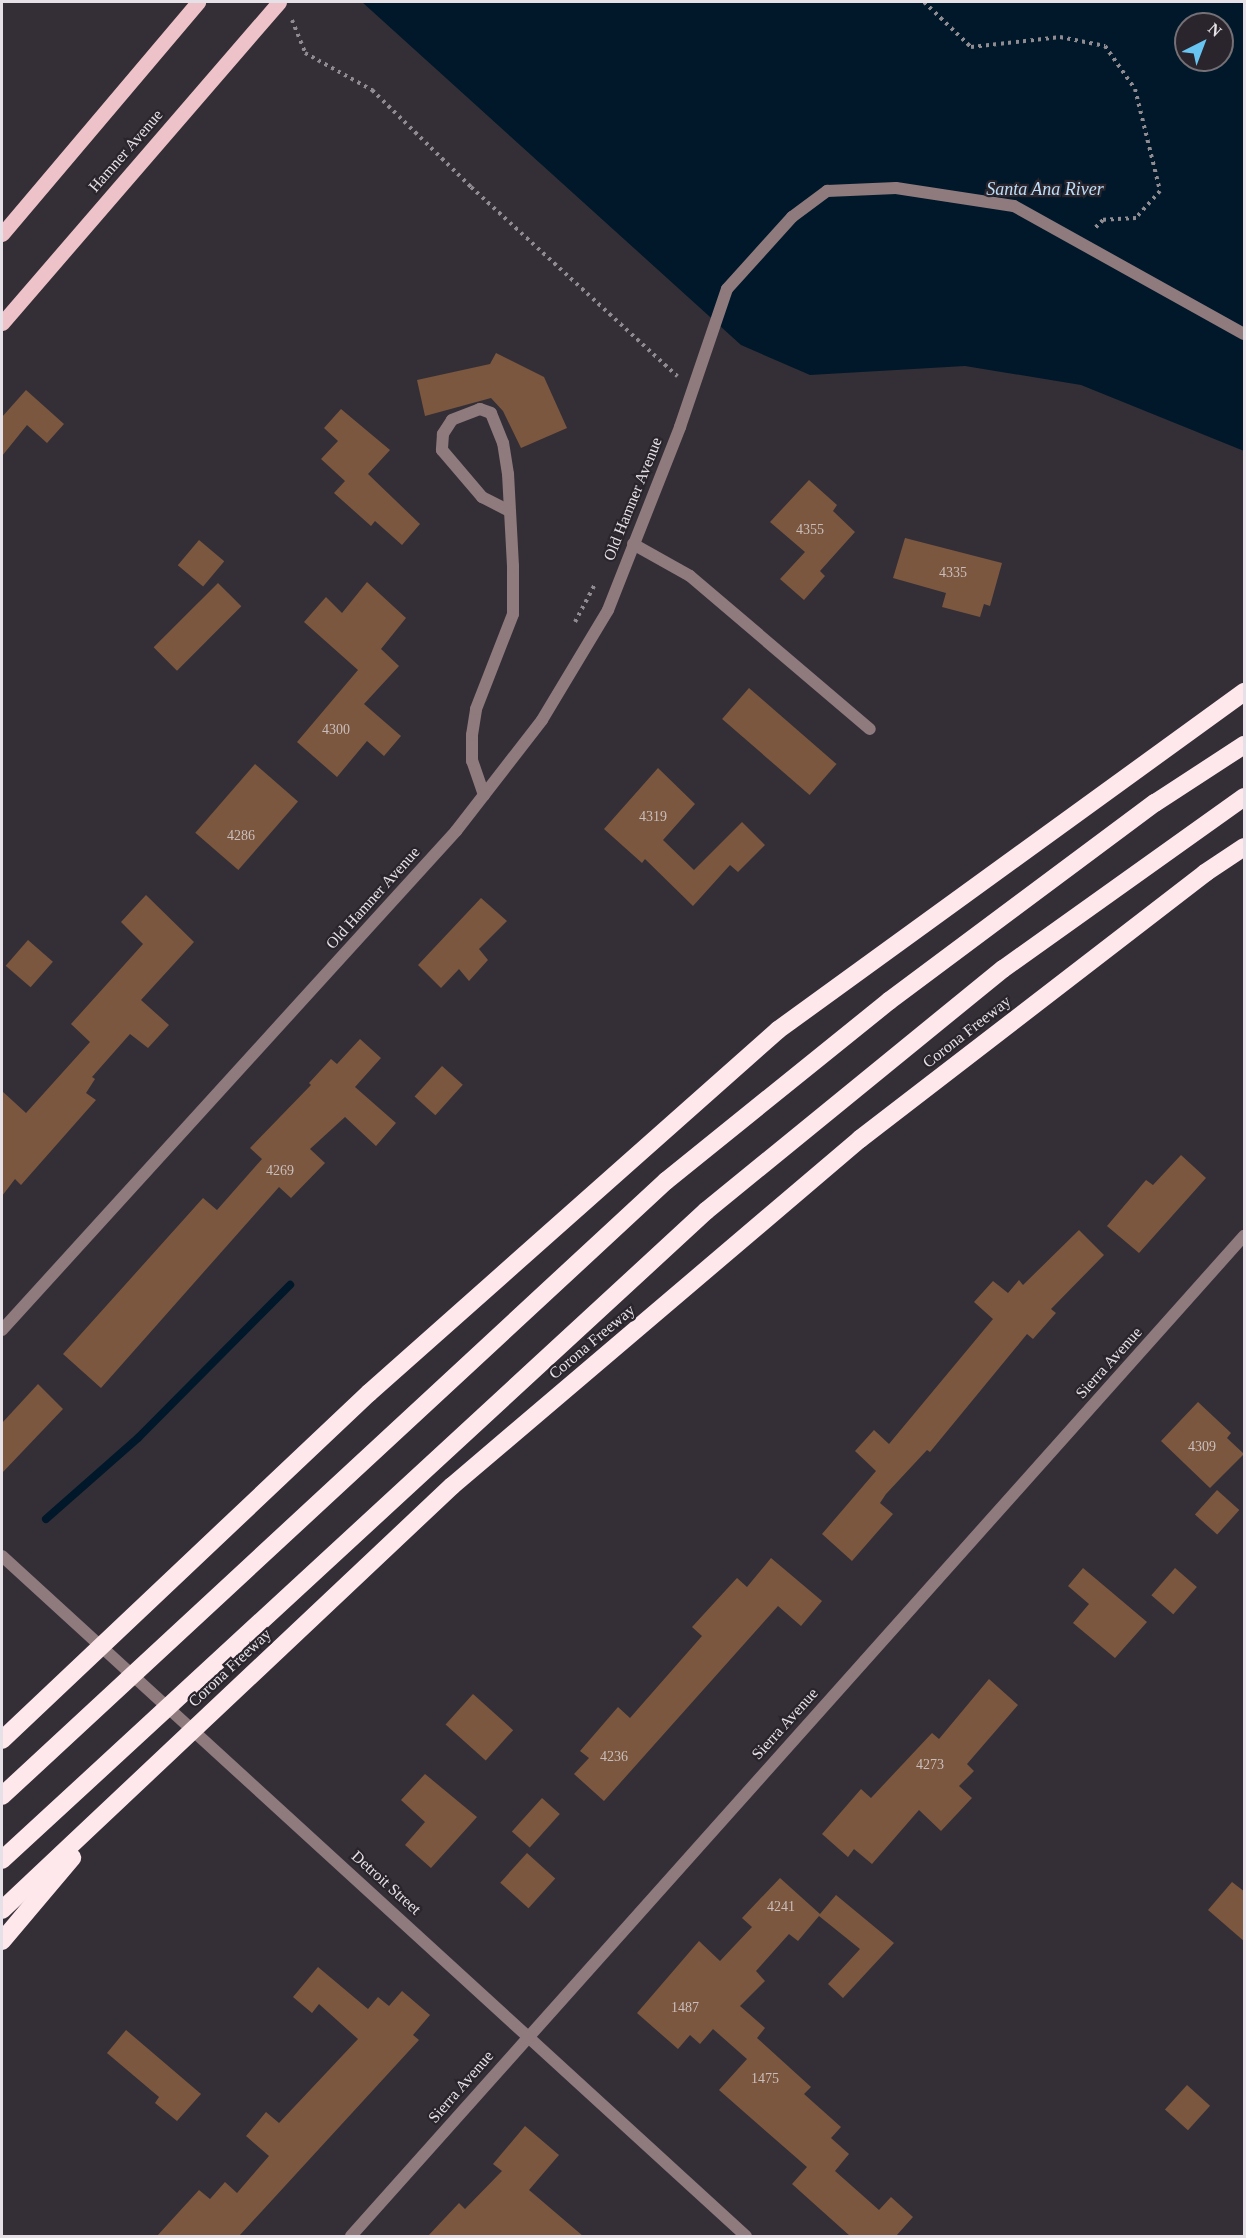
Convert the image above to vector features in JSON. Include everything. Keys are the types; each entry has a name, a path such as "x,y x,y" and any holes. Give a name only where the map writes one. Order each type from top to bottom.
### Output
{"highway":[{"path":"2,1740 369,1393 778,1030 1245,692"},
{"path":"2,1796 666,1181 889,1001 1155,803 1245,745"},
{"path":"2,1860 706,1211 1003,969 1245,797"},
{"name":"Corona Freeway","path":"2,1910 453,1486 860,1139 1205,873 1245,847"},
{"path":"2,1733 41,1702"},
{"path":"2,1941 127,1792"}],"main road":[{"path":"2,234 198,2"},
{"name":"Hamner Avenue","path":"2,323 279,2"}],"street":[{"name":"Old Hamner Avenue","path":"2,1330 456,831 542,720 608,610 680,427 727,289 792,216 827,191 896,188 1014,206 1245,334"},
{"path":"484,795 472,761 472,735 476,709 513,614 510,511 508,474 497,424 491,413 480,409 467,412 448,427 442,450 482,497 510,511"},
{"path":"633,544 690,576 870,729"},
{"name":"Sierra Avenue","path":"351,2236 528,2035 1245,1236"},
{"name":"Detroit Street","path":"2,1556 746,2236"}],"path":[{"path":"924,2 971,47 1060,37 1105,45 1135,89 1160,191 1136,218 1102,220 1081,244"},
{"path":"292,20 305,53 372,90 471,187 680,379"},
{"path":"570,632 597,579"}],"water":[{"name":"Santa Ana River","path":"362,2 1244,2 1244,451 1081,385 965,366 810,375 741,345"}],"building":[{"path":"496,353 544,377 567,428 521,448 503,411 491,398 425,416 417,380 490,364"},
{"path":"26,390 64,424 47,443 27,425 2,456 2,417"},
{"path":"341,409 390,450 368,474 420,524 402,545 375,521 371,526 334,493 345,481 321,459 338,441 324,428"},
{"path":"809,480 837,505 833,511 855,532 820,571 825,576 804,600 780,579 805,552 770,522"},
{"path":"905,538 1002,563 990,606 984,604 980,617 942,607 946,593 893,578"},
{"path":"199,540 224,561 203,586 178,565"},
{"path":"367,582 406,618 381,649 399,666 364,704 401,736 384,756 367,741 337,777 297,742 358,670 304,622 326,597 342,613"},
{"path":"218,583 241,606 177,671 154,647"},
{"path":"749,688 837,764 810,795 722,719"},
{"path":"255,764 298,801 238,870 195,833"},
{"path":"658,768 695,804 663,840 694,870 742,822 765,845 738,872 730,865 693,906 645,859 642,863 604,829"},
{"path":"146,895 194,942 141,1000 169,1025 148,1048 130,1034 92,1077 95,1079 86,1093 96,1100 21,1185 15,1179 2,1196 2,1091 26,1113 90,1042 71,1024 143,944 121,922"},
{"path":"481,898 507,921 479,949 488,960 469,981 459,969 441,988 418,965"},
{"path":"28,940 53,962 31,987 6,966"},
{"path":"360,1039 381,1058 355,1087 396,1123 376,1146 345,1117 310,1149 325,1163 291,1198 279,1187 101,1388 63,1354 203,1198 217,1210 262,1159 250,1148 311,1085 309,1083 331,1059 337,1064"},
{"path":"442,1066 463,1085 435,1115 415,1096"},
{"path":"1181,1155 1206,1178 1139,1253 1107,1226 1146,1180 1153,1185"},
{"path":"1079,1230 1104,1255 1051,1309 1056,1313 1033,1339 1027,1334 930,1452 927,1450 886,1494 880,1503 893,1514 852,1561 822,1534 876,1471 855,1451 874,1430 889,1444 993,1319 974,1302 993,1281 1008,1293 1019,1280 1023,1285"},
{"path":"38,1384 63,1409 2,1473 2,1423"},
{"path":"1198,1402 1231,1433 1227,1438 1244,1454 1210,1488 1161,1441"},
{"path":"1217,1490 1239,1510 1217,1535 1195,1515"},
{"path":"771,1558 822,1601 801,1626 778,1606 604,1801 574,1774 589,1758 580,1751 618,1707 630,1718 702,1636 692,1627 737,1578 747,1587"},
{"path":"1083,1568 1147,1622 1115,1658 1073,1623 1089,1604 1068,1586"},
{"path":"1175,1568 1197,1587 1173,1614 1151,1595"},
{"path":"989,1679 1018,1705 967,1764 974,1771 959,1786 972,1798 941,1831 919,1810 872,1864 854,1849 848,1857 822,1834 861,1789 871,1798 932,1733 939,1739"},
{"path":"473,1694 513,1730 486,1761 446,1724"},
{"path":"425,1774 477,1817 431,1868 405,1845 425,1822 401,1800"},
{"path":"542,1798 560,1814 530,1848 512,1831"},
{"path":"527,1853 555,1878 528,1908 500,1883"},
{"path":"780,1878 820,1914 836,1895 894,1943 843,1998 828,1984 860,1949 819,1916 798,1941 789,1934 756,1971 765,1981 740,2006 765,2028 757,2038 811,2087 804,2094 841,2127 831,2138 849,2154 835,2171 879,2210 891,2197 913,2217 896,2236 850,2236 792,2184 807,2167 719,2090 747,2059 713,2029 700,2044 690,2035 678,2049 637,2013 699,1941 720,1961 752,1927 742,1918"},
{"path":"1232,1882 1245,1892 1245,1942 1208,1910"},
{"path":"318,1967 368,2009 378,1997 389,2006 402,1991 430,2015 413,2035 419,2040 239,2236 157,2236 199,2190 210,2199 225,2182 237,2193 269,2156 246,2136 266,2112 279,2123 358,2039 319,2004 312,2013 293,1997"},
{"path":"126,2030 201,2094 177,2121 155,2103 159,2097 107,2053"},
{"path":"1187,2085 1210,2106 1188,2130 1165,2110"},
{"path":"525,2126 559,2155 529,2190 583,2236 428,2236 459,2203 465,2209 502,2171 493,2164"}],"waterway":[{"path":"46,1519 138,1438 290,1285"}]}
